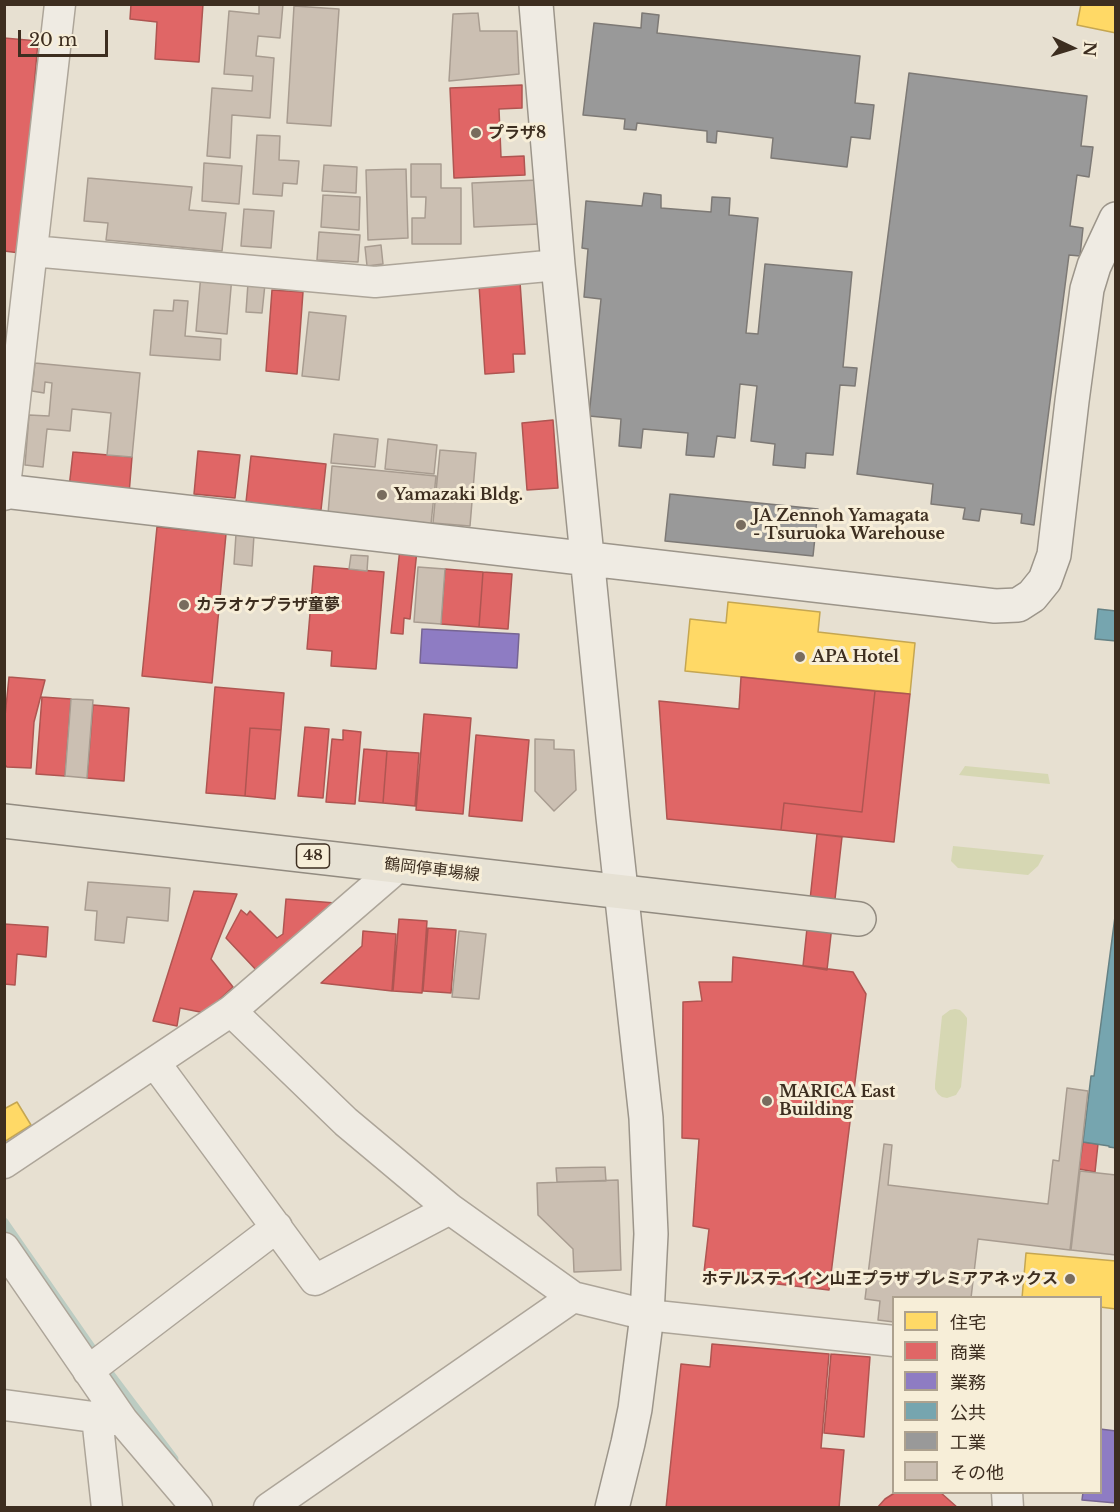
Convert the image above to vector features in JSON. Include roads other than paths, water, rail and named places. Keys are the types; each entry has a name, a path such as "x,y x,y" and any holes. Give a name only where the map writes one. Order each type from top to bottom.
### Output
{"main road":[{"name":"鶴岡停車場線","path":"4,821 859,919"}],"street":[{"path":"60,4 5,492 995,606 1018,605 1032,596 1045,580 1054,555 1087,289 1094,266 1116,219"},
{"path":"536,4 558,265 646,1118 651,1233 647,1315 635,1409 612,1508"},
{"path":"32,251 375,282 558,265"},
{"path":"4,1162 231,1011 399,866"},
{"path":"231,1011 346,1122 450,1209 573,1297 647,1315 892,1341"},
{"path":"155,1063 315,1280 450,1209"},
{"path":"88,1371 277,1227"},
{"path":"4,1248 88,1371 110,1419 197,1508"},
{"path":"268,1508 573,1297"},
{"path":"4,1405 110,1419"},
{"path":"107,1508 110,1419"}],"waterway":[{"path":"4,1222 107,1370 174,1459"}],"place":[{"name":"プラザ8","path":"476,133"},
{"name":"Yamazaki Bldg.","path":"382,495"},
{"name":"JA Zennoh Yamagata - Tsuruoka Warehouse","path":"741,525"},
{"name":"カラオケプラザ童夢","path":"184,605"},
{"name":"APA Hotel","path":"800,657"},
{"name":"MARICA East Building","path":"767,1101"},
{"name":"ホテルステイイン山王プラザ プレミアアネックス","path":"1070,1279"}]}
